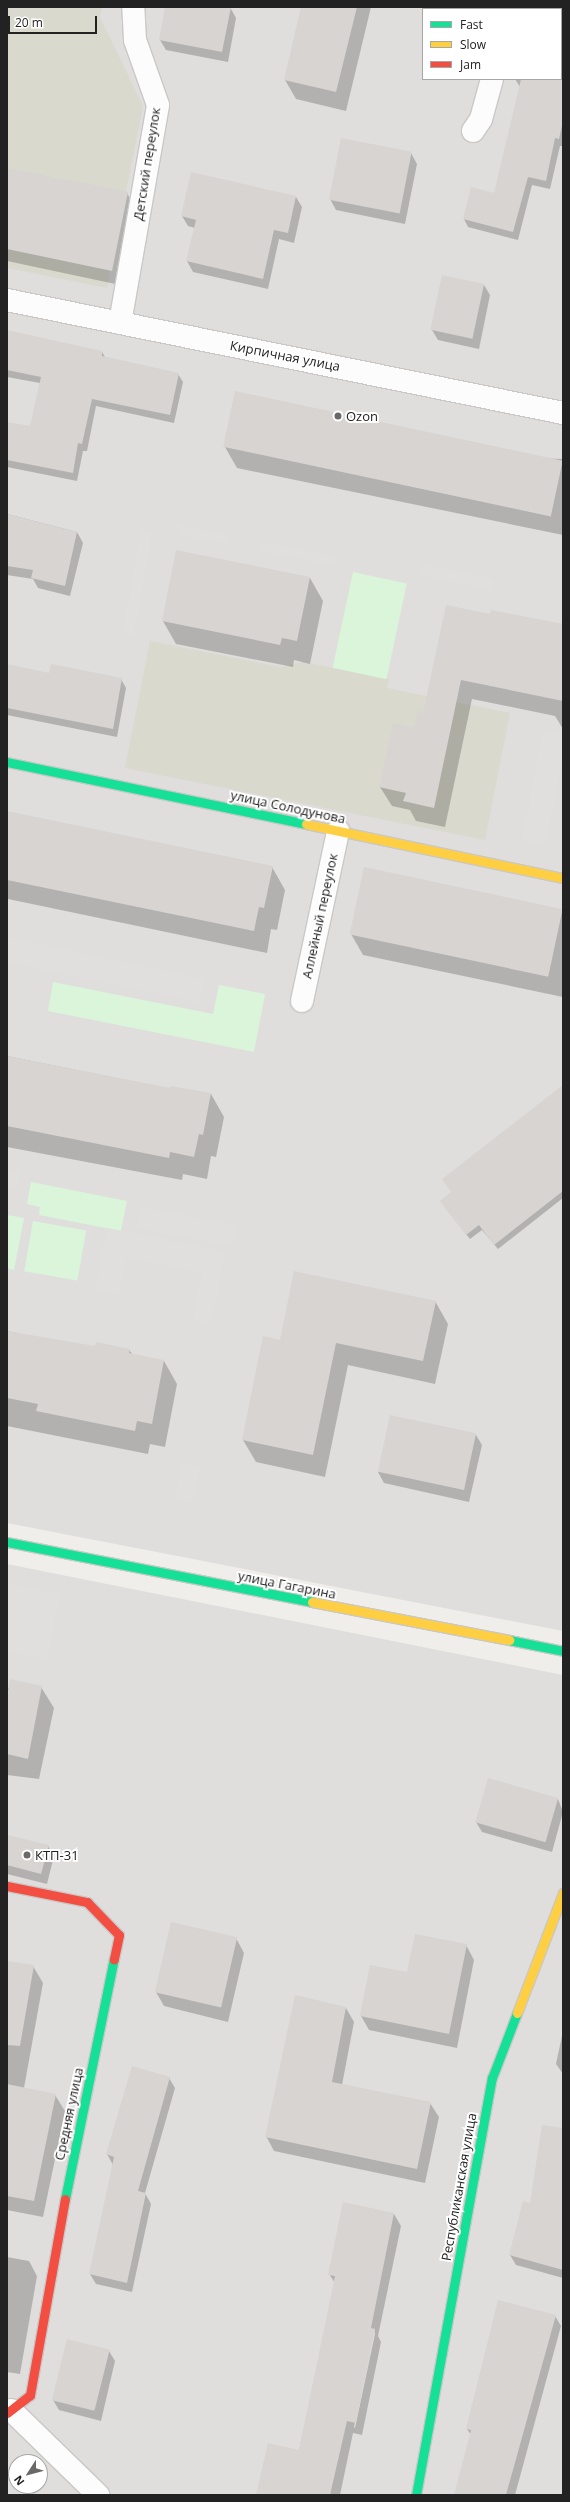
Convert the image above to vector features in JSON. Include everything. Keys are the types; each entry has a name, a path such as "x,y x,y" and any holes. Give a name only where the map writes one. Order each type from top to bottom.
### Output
{"street":[{"name":"Детский переулок","path":"120,323 158,105 135,40 133,7"},
{"path":"473,131 481,119 492,80"},
{"name":"Кирпичная улица","path":"7,300 563,413"},
{"name":"улица Солодунова","path":"7,762 563,878"},
{"name":"Аллейный переулок","path":"302,1001 338,831"},
{"name":"улица Гагарина","path":"7,1542 563,1651"},
{"name":"Средняя улица","path":"7,1886 87,1902 119,1935 68,2183 30,2395 9,2412"},
{"name":"Республиканская улица","path":"416,2495 492,2078 563,1893"},
{"path":"9,2412 98,2495"}],"shaded area":[{"path":"7,7 563,7 563,1631 7,1523"},
{"path":"7,7 102,7 100,17 143,106 107,288 7,268"},
{"path":"179,525 229,535 227,544 177,534"},
{"path":"141,531 152,533 134,634 123,632"},
{"path":"262,542 338,557 336,566 260,551"},
{"path":"422,564 494,579 492,590 420,575"},
{"path":"150,641 281,667 303,662 389,679 387,688 510,713 485,840 125,768"},
{"path":"543,732 563,736 563,756 545,846 522,841"},
{"path":"7,937 205,979 200,1002 7,962"},
{"path":"7,1171 20,1173 16,1190 7,1188"},
{"path":"141,1207 237,1226 233,1246 137,1228"},
{"path":"107,1228 225,1252 211,1323 193,1320 202,1272 126,1257 119,1295 95,1290"},
{"path":"182,1463 201,1467 193,1503 174,1499"},
{"path":"7,1564 563,1675 563,2495 7,2495"},
{"path":"7,1584 60,1594 47,1659 7,1651"}],"green space":[{"path":"353,572 407,583 386,679 333,668"},
{"path":"53,982 213,1014 219,985 265,994 254,1052 48,1011"},
{"path":"31,1182 127,1201 121,1231 39,1215 40,1207 27,1204"},
{"path":"7,1215 24,1218 14,1270 7,1268"},
{"path":"33,1221 86,1230 77,1281 24,1271"}],"building":[{"path":"165,7 231,7 222,52 159,40"},
{"path":"301,7 357,7 336,92 284,80"},
{"path":"563,79 563,121 559,139 555,138 546,181 528,177 513,232 463,219 471,187 494,193 521,80"},
{"path":"341,138 412,152 400,214 329,200"},
{"path":"7,168 128,192 112,271 7,249"},
{"path":"191,172 296,196 288,233 274,230 263,279 186,261 196,220 181,216"},
{"path":"442,275 484,284 472,339 430,330"},
{"path":"7,330 102,351 102,356 179,373 170,415 92,399 82,444 78,443 73,473 7,460 7,422 30,426 41,377 7,370"},
{"path":"235,391 563,461 551,516 223,447"},
{"path":"7,514 77,532 65,586 31,578 33,570 7,566"},
{"path":"176,550 310,577 297,641 282,638 280,645 162,621"},
{"path":"446,605 490,614 491,610 563,624 563,701 461,680 434,808 403,801 406,793 379,787 393,723 414,728 418,711 423,713"},
{"path":"7,664 49,673 51,664 122,678 113,729 7,708"},
{"path":"7,811 273,866 264,908 259,907 254,931 7,880"},
{"path":"364,867 563,909 548,977 350,934"},
{"path":"7,1056 170,1088 171,1086 211,1093 203,1135 199,1134 194,1157 170,1152 169,1158 7,1126"},
{"path":"563,1085 563,1191 494,1245 479,1225 466,1235 440,1201 451,1192 442,1179"},
{"path":"294,1271 436,1301 423,1361 336,1343 313,1455 242,1440 263,1336 280,1340"},
{"path":"7,1331 95,1346 96,1342 130,1349 129,1353 164,1360 152,1424 137,1421 135,1431 36,1411 38,1404 7,1398"},
{"path":"390,1415 476,1433 464,1490 378,1472"},
{"path":"10,1679 42,1686 28,1759 7,1754 7,1696"},
{"path":"488,1778 558,1798 545,1842 475,1822"},
{"name":"КТП-31","path":"7,1835 49,1845 41,1874 7,1865"},
{"path":"171,1922 237,1937 221,2007 155,1992"},
{"path":"415,1934 467,1944 449,2034 360,2016 370,1965 407,1972"},
{"path":"7,1961 34,1965 20,2046 7,2045"},
{"path":"295,1995 346,2007 332,2082 431,2102 417,2169 265,2137"},
{"path":"132,2066 170,2077 138,2191 146,2193 127,2283 89,2274 114,2157 106,2154"},
{"path":"7,2084 56,2094 34,2201 7,2196"},
{"path":"542,2125 563,2128 563,2270 509,2255 523,2201 530,2203"},
{"path":"343,2202 394,2213 371,2328 375,2329 356,2423 347,2421 330,2495 256,2495 268,2443 299,2450 335,2276 328,2275"},
{"path":"498,2300 556,2315 506,2495 454,2495 471,2430 466,2429"},
{"path":"67,2339 110,2350 94,2411 52,2400"}],"traffic: fast":[{"path":"7,762 306,824"},
{"path":"7,1542 312,1602"},
{"path":"509,1640 563,1651"},
{"path":"65,2199 114,1959"},
{"path":"416,2495 492,2078 517,2013"}],"traffic: slow":[{"path":"306,824 563,878"},
{"path":"312,1602 509,1640"},
{"path":"517,2013 563,1893"}],"traffic: jam":[{"path":"7,1886 87,1902 119,1935 114,1959"},
{"path":"7,2413 30,2395 65,2199"}],"place":[{"name":"Ozon","path":"338,416"},
{"name":"КТП-31","path":"27,1855"}]}
